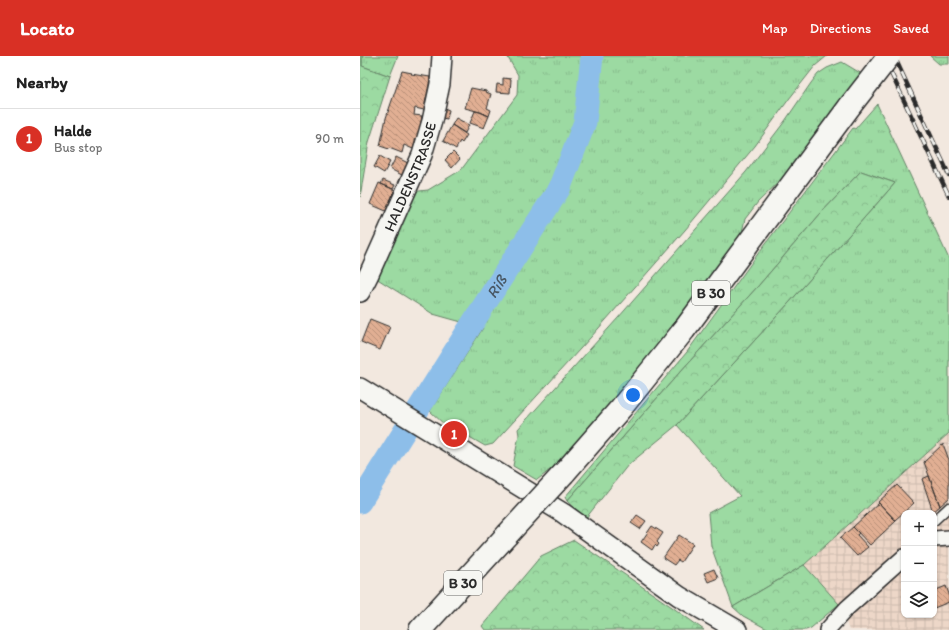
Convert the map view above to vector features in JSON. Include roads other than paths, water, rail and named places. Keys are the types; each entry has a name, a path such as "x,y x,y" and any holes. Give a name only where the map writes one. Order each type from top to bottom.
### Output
{"highway":[{"name":"B 30","path":"420,630 564,473 626,402 680,335 850,106 889,56"}],"street":[{"name":"HALDENSTRASSE","path":"360,292 422,155 440,84 442,56"},
{"path":"361,390 388,405 563,513 679,596 737,630"},
{"path":"937,539 949,538"},
{"path":"827,630 847,608 901,560"}],"lane":[{"path":"937,518 949,507"}],"waterway":[{"name":"Riß","path":"360,502 559,189 585,122 592,56"}],"railway":[{"path":"883,56 949,196"},
{"path":"894,56 949,175"}],"place":[{"name":"Halde","path":"454,434"}]}
